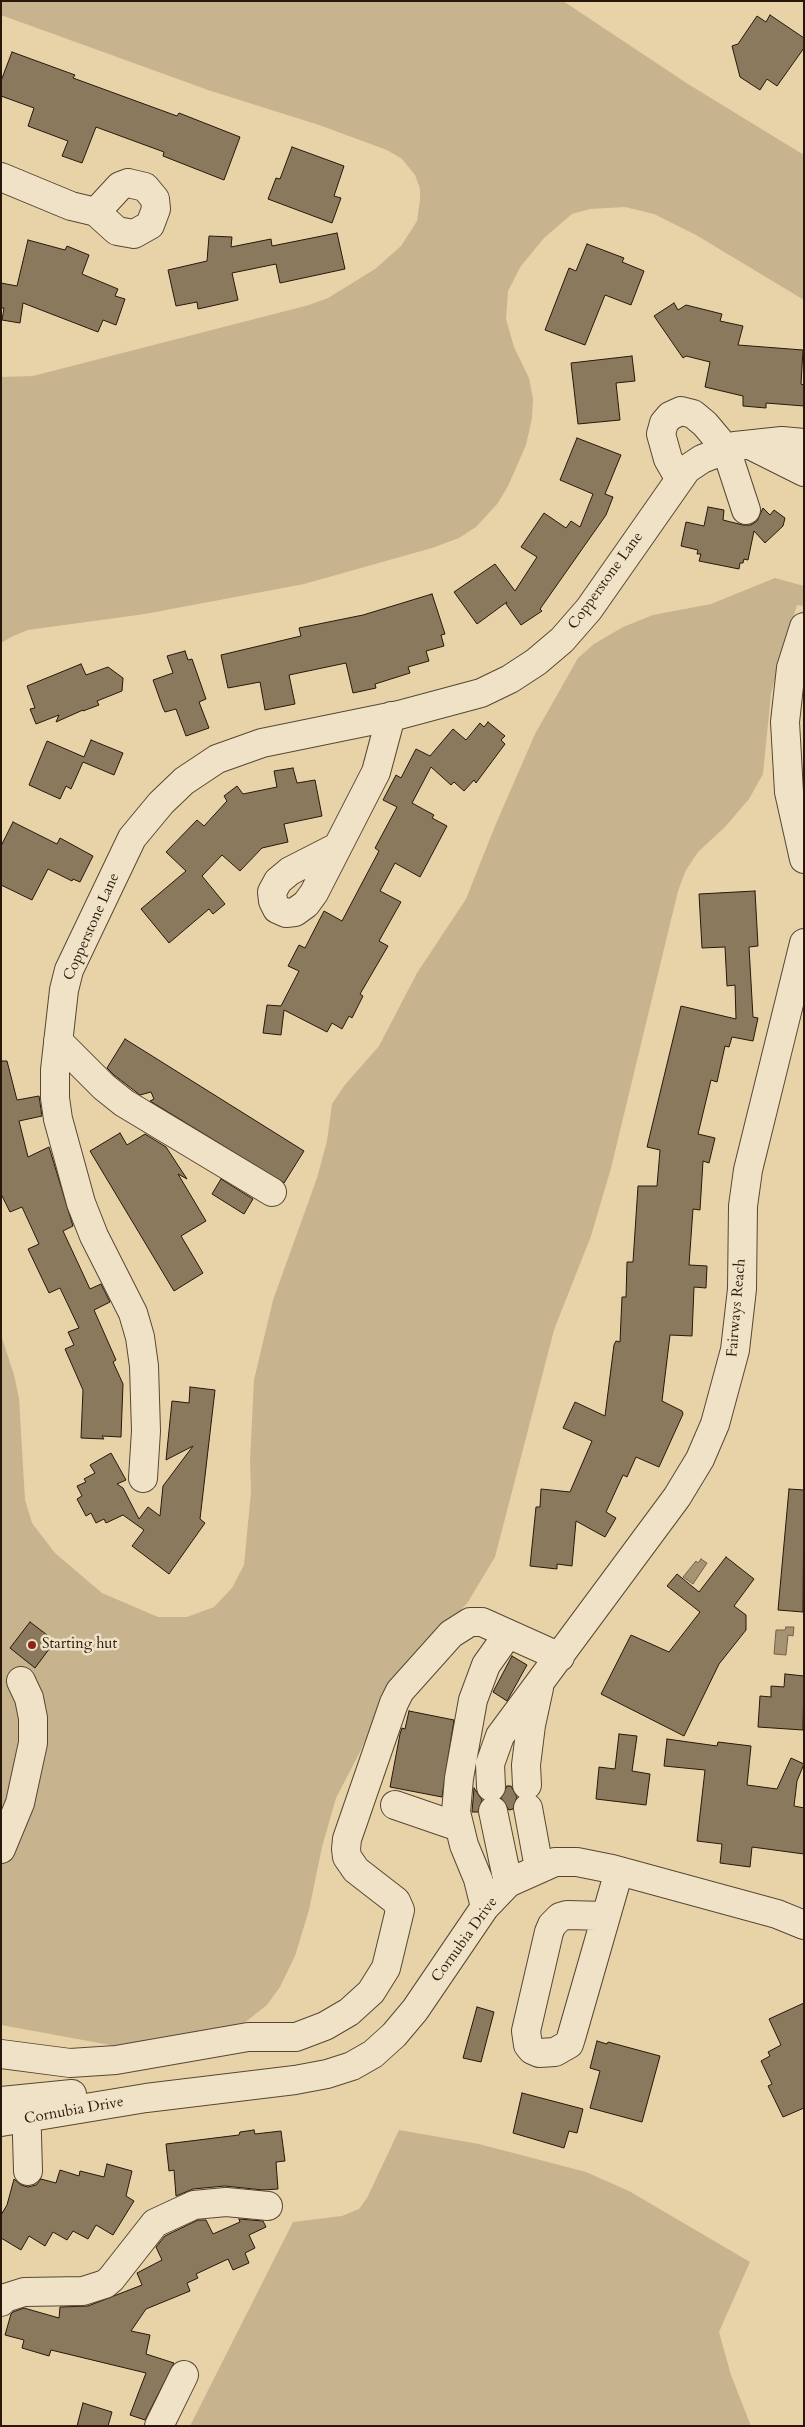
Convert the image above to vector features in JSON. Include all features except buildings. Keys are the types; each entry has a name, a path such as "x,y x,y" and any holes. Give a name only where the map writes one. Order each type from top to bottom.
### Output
{"street":[{"path":"1,177 72,206 96,212"},
{"path":"679,478 668,459 662,434 664,423 670,416 681,411 693,414 737,447 804,472"},
{"name":"Copperstone Lane","path":"143,1478 146,1431 144,1366 140,1337 133,1313 94,1236 81,1203 58,1119 55,1079 58,1041 69,970 132,838 161,803 184,780 217,758 262,743 391,716 481,693 510,679 536,662 562,640 589,610 679,478 688,469 702,459 737,447 782,441 804,443"},
{"path":"737,447 746,510"},
{"path":"804,627 791,668 785,722 789,792 804,859"},
{"path":"337,847 376,772 391,716"},
{"name":"Fairways Reach","path":"508,1883 492,1799 490,1764 500,1736 677,1497 700,1459 715,1424 736,1350 742,1289 743,1206 748,1170 804,943"},
{"path":"58,1041 104,1087 124,1103 272,1192"},
{"path":"1,2054 70,2062 108,2061 248,2037 296,2037 325,2026 360,2003 377,1984 386,1968 400,1910 396,1901 350,1863 346,1849 347,1839 394,1703 410,1679 450,1634 462,1626 475,1622 482,1622 560,1657"},
{"path":"485,1907 478,1879 459,1827 456,1812 459,1778 473,1700 486,1665 508,1634"},
{"path":"1,1849 20,1802 33,1743 33,1718 29,1698 20,1681"},
{"name":"Fairways Reach","path":"539,1868 527,1796 526,1765 530,1725 540,1684"},
{"path":"395,1805 459,1827"},
{"name":"Cornubia Drive","path":"1,2122 18,2106 146,2098 295,2080 327,2074 352,2066 374,2054 394,2036 415,2010 485,1907 508,1883 555,1862 578,1862 619,1871 777,1914 804,1925"},
{"path":"606,1916 567,1915 560,1917 552,1925 526,2031 528,2045 532,2050 539,2053 556,2052 568,2044 606,1916 619,1871"},
{"path":"18,2106 28,2171"},
{"path":"1,2302 5,2298 24,2292 83,2291 105,2284 111,2280 155,2223 194,2205 226,2202 268,2206"},
{"path":"159,2426 184,2375"}],"shaded area":[{"path":"1,1 563,1 688,84 804,155 804,300 696,235 654,214 625,207 590,209 572,214 544,238 521,266 508,291 506,319 514,347 529,378 533,399 532,418 526,445 508,486 498,503 476,527 459,538 432,548 304,584 145,614 28,630 1,643 1,377 33,376 309,305 328,298 375,269 401,246 417,221 420,189 415,175 402,159 387,150 319,125 208,90 1,15"},
{"path":"775,578 804,586 804,606 797,605 771,694 763,774 749,799 725,827 698,852 686,870 678,891 611,1168 591,1236 554,1330 495,1557 468,1602 384,1697 360,1752 336,1798 322,1847 309,1910 295,1956 280,1987 267,2005 243,2024 121,2047 1,2025 1,1335 14,1375 19,1398 25,1500 32,1523 55,1553 102,1593 158,1617 187,1617 214,1607 232,1588 244,1565 251,1492 250,1460 254,1380 273,1300 317,1178 327,1141 332,1104 344,1086 379,1046 417,973 466,899 535,734 578,658 594,644 623,627 653,615 711,604"},
{"path":"701,1559 707,1563 693,1584 683,1577 696,1561 698,1563"},
{"path":"786,1627 794,1627 793,1636 788,1635 786,1655 774,1654 776,1630 785,1630"},
{"path":"399,2130 479,2144 586,2172 629,2191 750,2262 719,2332 731,2375 751,2426 190,2426 293,2222 342,2216 359,2209 367,2198"}],"place":[{"name":"Starting hut","path":"32,1645"}]}
